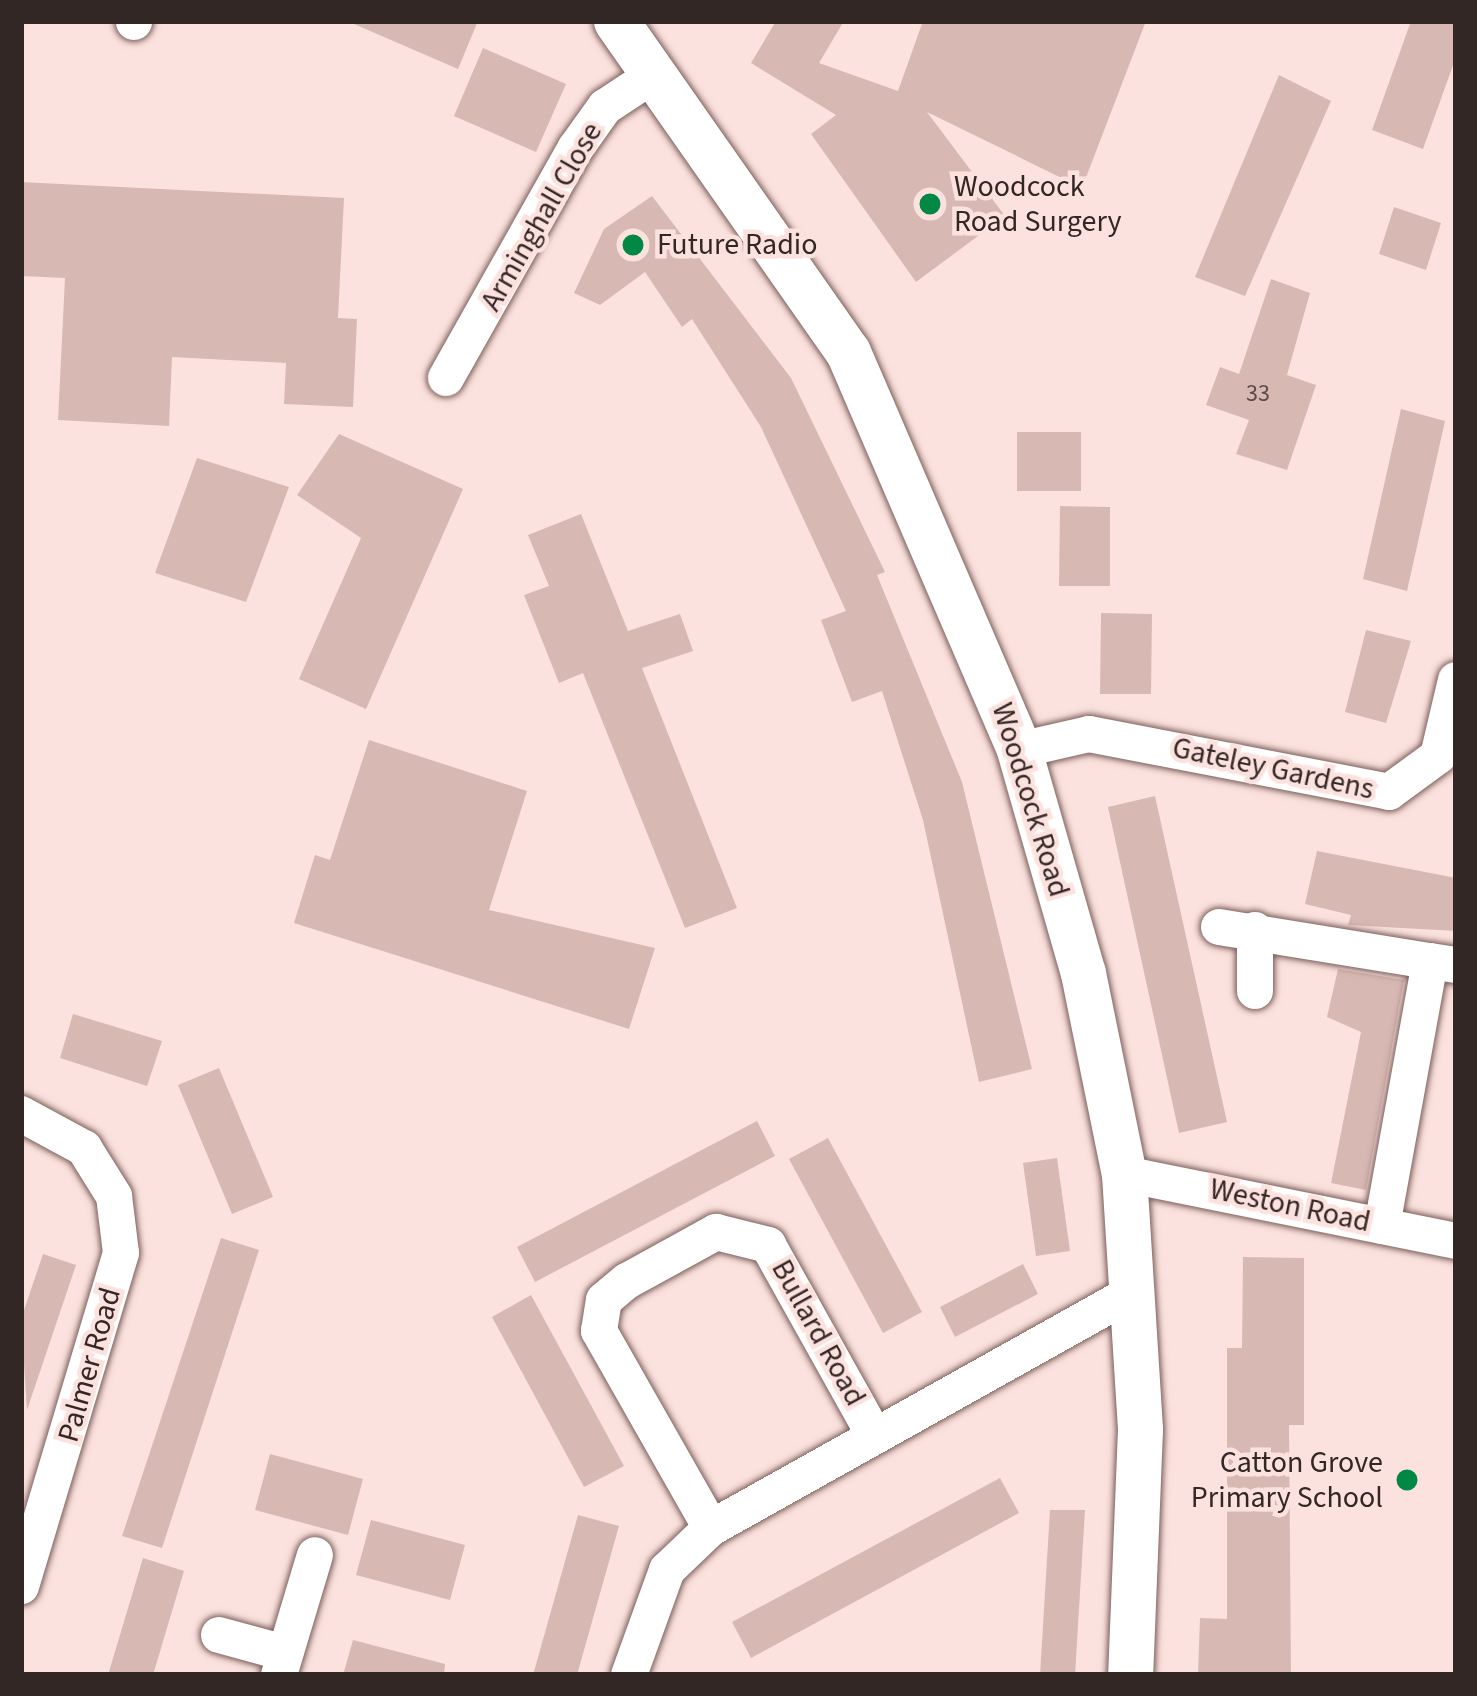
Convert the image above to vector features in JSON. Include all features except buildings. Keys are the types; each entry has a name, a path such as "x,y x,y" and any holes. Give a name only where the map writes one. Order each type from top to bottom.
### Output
{"street":[{"name":"Woodcock Road","path":"616,21 848,352 1019,750 1083,974 1124,1174 1140,1429 1130,1675"},
{"name":"Arminghall Close","path":"446,378 575,149 605,107 656,74"},
{"name":"Gateley Gardens","path":"1019,750 1089,734 1389,792 1438,756 1456,680"},
{"path":"1219,927 1443,963 1382,1226"},
{"path":"1255,991 1256,930"},
{"name":"Palmer Road","path":"21,1114 84,1148 114,1196 121,1252 21,1586"},
{"name":"Weston Road","path":"1124,1174 1456,1241"},
{"name":"Bullard Road","path":"711,1528 599,1331 604,1300 627,1281 716,1232 768,1245 873,1432"},
{"name":"Bullard Road","path":"629,1675 667,1570 711,1528 873,1432 1132,1293"},
{"path":"219,1635 282,1664 315,1555"}],"place":[{"name":"Woodcock Road Surgery","path":"930,204"},
{"name":"Future Radio","path":"633,245"},
{"name":"Catton Grove Primary School","path":"1407,1480"}]}
